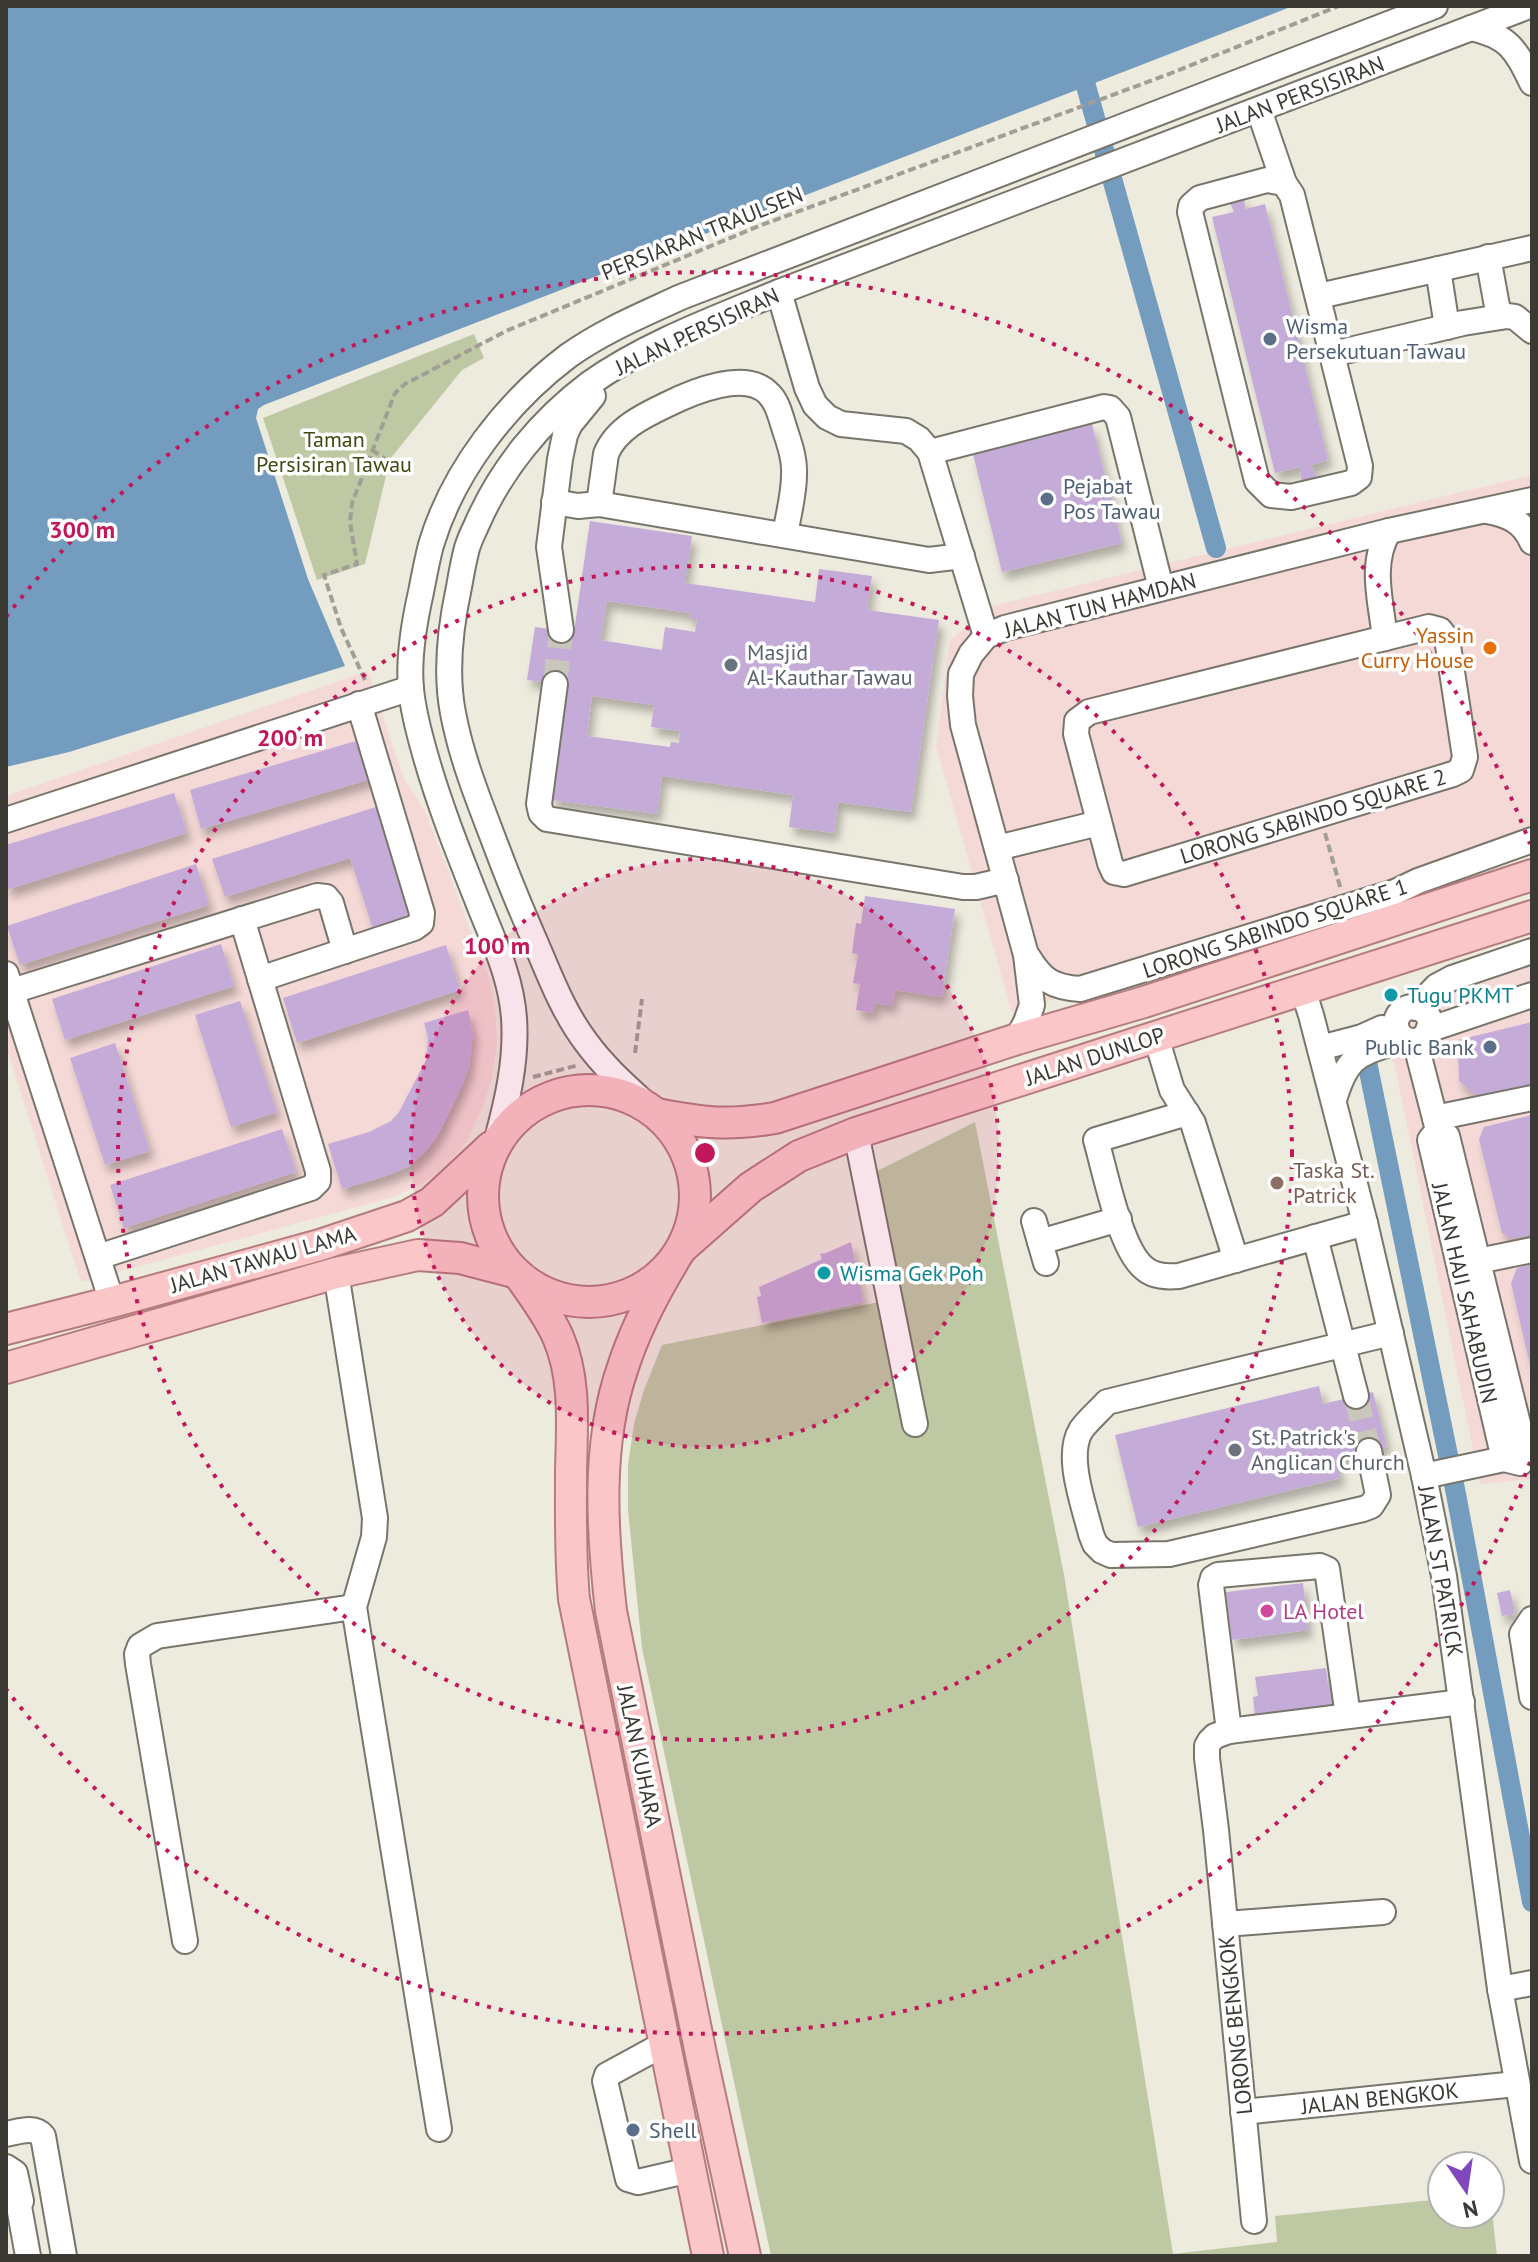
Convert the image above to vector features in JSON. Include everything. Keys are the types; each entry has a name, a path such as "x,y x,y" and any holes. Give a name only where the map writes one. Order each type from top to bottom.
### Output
{"main road":[{"path":"1498,886 1532,864"},
{"name":"JALAN DUNLOP","path":"653,1110 703,1123 740,1124 775,1118 1532,875"},
{"name":"JALAN DUNLOP","path":"678,1254 751,1187 799,1156 856,1133 1532,916"},
{"path":"1202,983 1259,977 1273,978 1303,990"},
{"path":"582,1090 617,1093 653,1110 677,1135 684,1148 696,1190 693,1219 678,1254 649,1284 618,1298 585,1302 552,1296 518,1276 493,1244 483,1211 484,1176 496,1143 518,1116 548,1098 582,1090"},
{"name":"JALAN TAWAU LAMA","path":"6,1329 320,1245 407,1216 432,1202 496,1143"},
{"name":"JALAN KUHARA","path":"678,1254 653,1295 640,1324 622,1368 612,1408 604,1482 604,1555 611,1611 745,2256"},
{"name":"JALAN TAWAU LAMA","path":"6,1368 336,1273 418,1255 460,1258 518,1276"},
{"name":"JALAN KUHARA","path":"518,1276 544,1311 558,1337 567,1368 571,1409 570,1559 574,1599 708,2256"},
{"path":"690,2170 701,2160 705,2146 701,2112 703,2064"}],"street":[{"name":"JALAN PERSISIRAN","path":"496,1143 513,1067 514,1017 510,988 434,782 411,688 415,618 432,543 456,485 476,453 536,382 604,332 681,297 1435,6"},
{"name":"JALAN PERSISIRAN","path":"653,1110 609,1070 585,1042 554,987 473,785 452,711 449,683 452,620 466,549 502,477 525,445 590,384 629,360 693,328 779,292 1529,6"},
{"path":"1471,28 1492,33 1505,41 1515,51 1532,83"},
{"path":"1259,110 1284,183 1292,195 1360,466 1359,477 1351,483 1291,497 1271,495 1257,481 1190,212 1191,206 1200,198 1267,180 1284,183"},
{"path":"1319,296 1532,248"},
{"path":"1488,257 1499,317"},
{"path":"1438,269 1447,327"},
{"path":"779,292 807,388 815,405 827,417 841,424 906,431 919,439 930,452 986,636"},
{"path":"1333,354 1499,317 1515,317 1532,331"},
{"path":"561,630 549,547 562,444 570,424 608,379 629,360"},
{"path":"599,504 609,446 632,424 676,400 712,387 748,383 758,385 777,404 792,455 794,478 785,535"},
{"path":"930,452 1110,408 1118,417 1161,588"},
{"name":"JALAN TUN HAMDAN","path":"1017,1039 1032,1005 1026,955 963,725 960,696 961,674 971,654 986,636 1005,628 1389,531 1532,500"},
{"path":"554,502 578,506 599,504 929,560 962,556"},
{"path":"1484,511 1515,519 1532,542"},
{"path":"1385,638 1377,571 1380,545 1389,531"},
{"name":"LORONG SABINDO SQUARE 2","path":"1429,627 1440,630 1447,639 1465,757 1461,770 1124,874 1114,872 1076,734 1077,721 1089,712 1385,638 1429,627"},
{"path":"555,684 539,804 541,813 547,819 963,887 1006,880"},
{"path":"6,820 362,693 411,688"},
{"path":"260,979 414,928 421,923 362,693"},
{"path":"997,848 1099,823"},
{"name":"LORONG SABINDO SQUARE 1","path":"1026,955 1037,972 1050,983 1080,989 1395,892 1532,840"},
{"path":"112,1302 9,982 317,896 326,897 331,903 345,951"},
{"path":"98,1257 311,1188 318,1181 318,1171 242,919"},
{"path":"1334,1100 1345,1069 1353,1059 1412,1028 1437,986 1532,951"},
{"name":"JALAN ST PATRICK","path":"1303,990 1334,1100 1391,1333 1444,1472 1444,1576 1500,1989 1532,2161"},
{"path":"1320,1048 1412,1028 1532,995"},
{"name":"JALAN HAJI SAHABUDIN","path":"1412,1028 1436,1124 1447,1136 1478,1261 1507,1426"},
{"path":"1156,1037 1172,1090 1193,1123 1236,1260"},
{"path":"1436,1124 1532,1098"},
{"path":"1187,1113 1096,1140 1119,1219 1141,1267 1153,1274 1179,1276 1365,1223"},
{"name":"JALAN HAJI SAHABUDIN","path":"1436,1124 1430,1140 1507,1426 1523,1454"},
{"path":"856,1133 915,1424"},
{"path":"1040,1242 1119,1219"},
{"path":"1315,1237 1356,1396"},
{"path":"1478,1261 1532,1250"},
{"path":"336,1273 375,1518 374,1537 354,1607 439,2129"},
{"path":"1369,1451 1378,1495 1371,1506 1179,1552 1111,1555 1095,1544 1091,1534 1075,1464 1074,1444 1082,1428 1107,1402 1391,1333"},
{"path":"1444,1472 1523,1454"},
{"path":"1348,1716 1329,1573 1325,1567 1218,1575 1213,1578 1211,1585 1229,1731 1462,1702"},
{"path":"185,1941 138,1664 140,1646 157,1636 354,1607"},
{"path":"1532,1619 1522,1634 1532,1697"},
{"name":"LORONG BENGKOK","path":"1229,1731 1215,1736 1207,1746 1207,1758 1254,2221"},
{"path":"1225,1924 1383,1912"},
{"path":"1500,1989 1532,1983"},
{"path":"664,2044 607,2075 605,2081 628,2179 638,2182 690,2170"},
{"name":"JALAN BENGKOK","path":"1243,2112 1516,2084"},
{"path":"6,2134 34,2130 43,2136 64,2256"},
{"path":"6,2167 15,2173 15,2202 28,2256"},
{"path":"15,2202 54,2195"}],"path":[{"name":"PERSIARAN TRAULSEN","path":"362,693 324,575 357,564 350,522 352,503 395,393 405,384 506,331 759,226 1112,95 1339,6"},
{"path":"372,450 390,462 412,470"},
{"path":"1320,815 1346,908"},
{"path":"635,1053 642,999"},
{"path":"521,1081 589,1062"}],"shaded area":[{"path":"1532,475 1532,845 1394,897 1012,1012 936,746 950,640 992,606"},
{"path":"368,671 403,777 425,811 489,978 497,1042 492,1078 467,1141 448,1164 423,1184 390,1198 81,1282 6,1046 6,796"},
{"path":"1532,936 1532,1479 1480,1484 1395,1066 1375,1021 1388,1015 1447,965"}],"green space":[{"name":"Taman Persisiran Tawau","path":"474,334 484,358 462,370 390,459 365,564 317,580 263,418"},
{"path":"975,1122 1064,1575 1173,2254 1277,2242 1275,2216 1426,2201 1426,2230 1494,2230 1497,2256 771,2256 642,1648 628,1510 628,1465 634,1424 662,1345 884,1301 871,1174"}],"water":[{"path":"6,6 1293,6 264,405 258,409 256,418 308,579 345,666 69,752 6,767"}],"building":[{"name":"Wisma Persekutuan Tawau","path":"1244,196 1245,209 1265,204 1328,460 1311,465 1318,479 1302,484 1300,467 1275,473 1212,217 1234,212 1229,200"},
{"name":"Pejabat Pos Tawau","path":"1092,424 1122,543 1002,572 973,454"},
{"name":"Masjid Al-Kauthar Tawau","path":"590,521 692,536 685,583 815,602 819,569 872,576 867,610 939,620 911,812 838,802 834,833 789,827 793,795 662,776 657,814 551,800 568,685 527,680 535,627 574,632","holes":["607,601 690,613 689,619 697,619 695,632 665,627 662,650 600,640","592,696 654,705 651,727 680,731 679,743 671,742 670,747 587,736"]},
{"path":"359,740 371,779 201,829 190,790"},
{"path":"174,793 187,833 6,890 6,845"},
{"path":"379,806 414,916 373,929 350,858 225,897 212,859"},
{"path":"196,864 209,905 20,965 7,926"},
{"path":"865,896 955,909 942,997 895,990 892,1006 875,1003 873,1013 856,1010 860,984 853,983 858,954 852,953 856,923 861,924"},
{"path":"221,944 234,986 65,1040 52,999"},
{"path":"446,945 460,990 297,1043 283,998"},
{"path":"240,1001 277,1112 231,1127 195,1015"},
{"path":"468,1010 473,1033 469,1067 438,1135 409,1166 342,1189 328,1144 369,1132 391,1121 399,1112 426,1060 428,1037 424,1023"},
{"path":"1532,1022 1532,1089 1480,1099 1459,1081 1458,1040"},
{"path":"115,1043 150,1151 105,1165 70,1058"},
{"path":"1532,1115 1532,1234 1512,1239 1502,1233 1479,1139 1484,1127"},
{"path":"282,1129 296,1172 124,1228 110,1185"},
{"name":"Wisma Gek Poh","path":"851,1242 863,1302 762,1323 757,1297 761,1296 759,1287 822,1259 820,1254"},
{"path":"1532,1264 1531,1369 1511,1283 1517,1268"},
{"path":"1319,1386 1323,1404 1373,1392 1387,1447 1336,1459 1341,1478 1138,1527 1115,1435"},
{"name":"LA Hotel","path":"1303,1583 1308,1630 1232,1640 1226,1592"},
{"path":"1510,1590 1515,1614 1502,1616 1497,1593"},
{"path":"1326,1668 1335,1705 1255,1715 1253,1697 1258,1696 1255,1677"}],"waterway":[{"path":"1086,86 1216,548"},
{"path":"1367,1062 1456,1494 1532,1902"}],"tunnel":[{"path":"555,684 561,630"},
{"path":"1356,1396 1369,1451"}],"place":[{"name":"Wisma Persekutuan Tawau","path":"1270,339"},
{"name":"Pejabat Pos Tawau","path":"1047,499"},
{"name":"Yassin Curry House","path":"1490,648"},
{"name":"Masjid Al-Kauthar Tawau","path":"731,665"},
{"name":"Tugu PKMT","path":"1391,995"},
{"name":"Public Bank","path":"1490,1047"},
{"name":"Taska St. Patrick","path":"1277,1183"},
{"name":"Wisma Gek Poh","path":"824,1273"},
{"name":"St. Patrick's Anglican Church","path":"1235,1450"},
{"name":"LA Hotel","path":"1267,1611"},
{"name":"Shell","path":"633,2130"}]}
